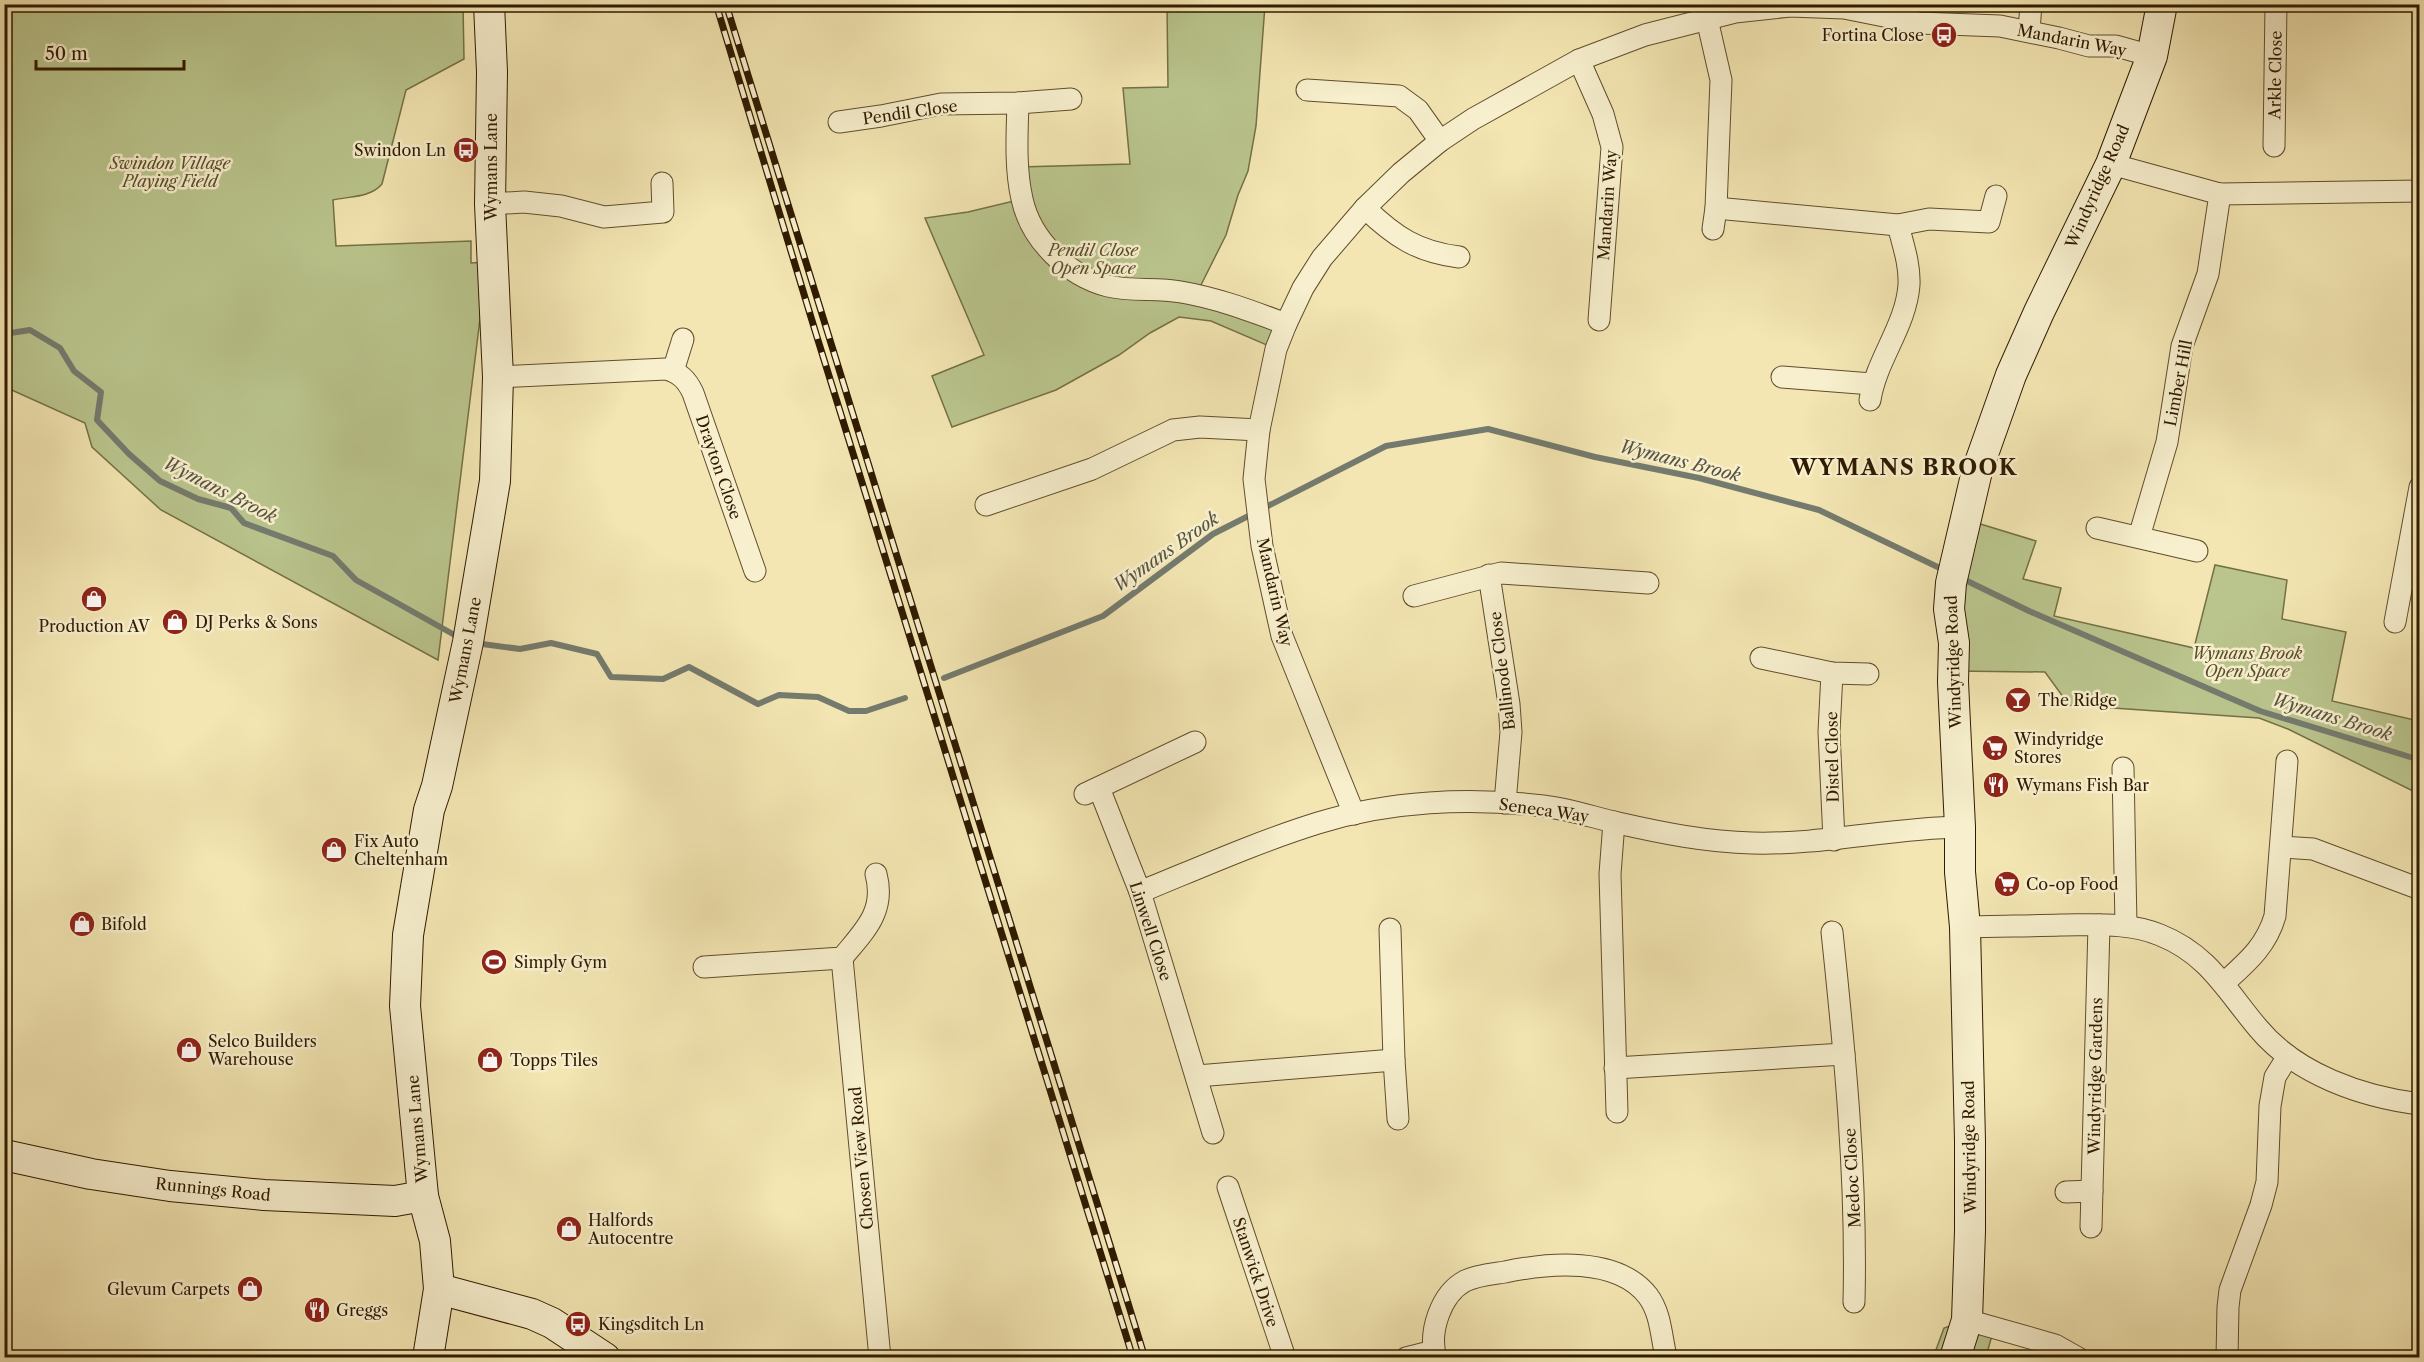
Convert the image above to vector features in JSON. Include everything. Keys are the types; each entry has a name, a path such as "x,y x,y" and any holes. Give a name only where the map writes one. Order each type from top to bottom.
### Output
{"street":[{"name":"Wymans Lane","path":"428,1358 439,1289 435,1241 423,1196 405,1005 408,934 429,810 437,786 468,642 495,481 498,377 490,204 492,72 489,4"},
{"path":"2030,31 2031,4"},
{"name":"Windyridge Road","path":"1955,1358 1967,1320 1970,1209 1965,927 1960,872 1953,682 1954,643 1948,609 1951,583 1964,519 1977,471 2011,375 2111,164 2152,56 2162,4"},
{"name":"Arkle Close","path":"2274,146 2276,4"},
{"name":"Mandarin Way","path":"1354,814 1282,636 1262,546 1254,479 1259,430 1276,349 1303,288 1322,258 1365,208 1401,173 1440,141 1508,98 1579,60 1645,35 1763,8 1817,6 1844,8 1919,23 1970,24 2030,31 2089,46 2116,46 2152,56"},
{"path":"1707,19 1721,80 1714,219 1898,225 1929,219 1989,222 1996,196"},
{"name":"Mandarin Way","path":"1579,60 1603,114 1612,147 1613,160 1599,320"},
{"path":"1307,90 1399,96 1418,110 1440,141"},
{"name":"Pendil Close","path":"839,122 881,117 941,104 1017,103 1071,99"},
{"path":"1017,103 1017,154 1022,198 1034,228 1052,253 1064,264 1108,286 1124,289 1178,291 1225,302 1286,324"},
{"path":"2111,164 2220,194 2420,191"},
{"path":"490,204 524,202 561,206 604,217 663,212 662,183"},
{"name":"Limber Hill","path":"2139,537 2167,442 2182,346 2208,274 2220,194"},
{"path":"1365,208 1392,232 1418,248 1435,254 1459,257"},
{"path":"1782,377 1871,392 1907,299 1909,269 1898,225"},
{"path":"498,377 658,369 673,371 683,339"},
{"name":"Drayton Close","path":"673,371 686,380 693,393 755,571"},
{"path":"986,505 1092,469 1173,430 1200,427 1259,430"},
{"path":"2395,622 2420,487"},
{"path":"2097,528 2197,551"},
{"path":"1414,596 1501,573 1648,583"},
{"name":"Ballinode Close","path":"1490,575 1511,732 1505,803"},
{"path":"1761,658 1832,674 1868,674"},
{"name":"Distel Close","path":"1832,674 1829,732 1834,840"},
{"name":"Linwell Close","path":"1195,742 1093,791 1140,892 1214,1133"},
{"path":"2224,983 2259,951 2275,916 2287,761"},
{"path":"2123,768 2127,926"},
{"name":"Seneca Way","path":"1140,892 1236,852 1318,823 1354,814 1426,804 1505,803 1578,811 1614,822 1688,837 1752,843 1834,840 1918,828 1960,827"},
{"path":"1614,822 1610,874 1617,1112"},
{"path":"2281,847 2313,849 2420,889"},
{"path":"704,967 843,958 875,918 879,884 876,874"},
{"path":"1965,927 2099,925 2127,926 2157,933 2176,942 2206,963 2258,1028 2288,1056 2304,1066 2363,1092 2420,1104"},
{"name":"Windyridge Gardens","path":"2091,1227 2099,925"},
{"path":"1390,929 1398,1119"},
{"name":"Medoc Close","path":"1833,932 1845,1053 1856,1234 1854,1302"},
{"name":"Chosen View Road","path":"843,958 880,1358"},
{"path":"1615,1068 1845,1053"},
{"path":"2227,1358 2230,1290 2254,1228 2264,1194 2271,1096 2275,1077 2288,1056"},
{"path":"1197,1076 1394,1060"},
{"name":"Runnings Road","path":"4,1155 91,1174 215,1190 395,1201 423,1196"},
{"name":"Stanwick Drive","path":"1227,1187 1285,1358"},
{"path":"2066,1192 2092,1191"},
{"path":"1406,1358 1435,1354 1435,1331 1443,1304 1456,1287 1474,1278 1542,1265 1561,1264 1588,1267 1633,1282 1653,1303 1657,1312 1659,1340"},
{"path":"439,1289 532,1314 552,1323 605,1358"},
{"path":"1967,1320 2055,1345 2078,1358"}],"green space":[{"name":"Swindon Village Playing Field","path":"5,5 463,5 464,59 406,90 382,184 366,194 333,200 336,246 471,241 471,263 487,262 438,660 161,510 92,447 85,423 5,387"},
{"name":"Pendil Close Open Space","path":"1167,5 1265,5 1256,126 1248,171 1226,235 1196,295 1286,324 1276,349 1211,321 1179,317 1150,333 1119,355 1056,390 952,427 932,376 984,355 925,218 968,212 1022,199 1019,167 1130,164 1123,88 1168,87"},
{"name":"Wymans Brook Open Space","path":"1964,519 2036,541 2023,579 2061,588 2054,616 2194,648 2215,565 2287,580 2282,619 2346,632 2332,701 2419,721 2419,794 2288,729 2259,718 2069,705 2045,672 1955,671"},
{"path":"1967,1320 1994,1328 1986,1357 1933,1358 1944,1328"}],"waterway":[{"name":"Wymans Brook","path":"4,334 30,330 60,348 74,371 101,392 97,420 129,454 160,481 198,499 231,508 244,523 333,556 356,580 460,638"},
{"name":"Wymans Brook","path":"944,678 1103,616 1213,534 1386,446 1488,429 1595,457 1699,478 1819,510 1946,571"},
{"name":"Wymans Brook","path":"1961,578 2029,611 2260,711 2420,760"},
{"name":"Wymans Brook","path":"475,643 520,649 551,643 597,654 611,677 663,679 689,667 758,704 779,695 818,697 849,711 866,711 905,698"}],"railway":[{"path":"716,4 1133,1358"},
{"path":"726,4 1145,1358"}],"place":[{"name":"Fortina Close","path":"1944,35"},
{"name":"Swindon Ln","path":"466,150"},
{"name":"Production AV","path":"94,599"},
{"name":"DJ Perks & Sons","path":"175,622"},
{"name":"The Ridge","path":"2018,700"},
{"name":"Windyridge Stores","path":"1995,748"},
{"name":"Wymans Fish Bar","path":"1996,785"},
{"name":"Fix Auto Cheltenham","path":"334,850"},
{"name":"Co-op Food","path":"2007,884"},
{"name":"Bifold","path":"82,924"},
{"name":"Simply Gym","path":"494,962"},
{"name":"Selco Builders Warehouse","path":"189,1050"},
{"name":"Topps Tiles","path":"490,1060"},
{"name":"Halfords Autocentre","path":"569,1229"},
{"name":"Glevum Carpets","path":"250,1289"},
{"name":"Greggs","path":"317,1310"},
{"name":"Kingsditch Ln","path":"578,1324"}],"district":[{"name":"WYMANS BROOK","path":"1904,467"}]}
